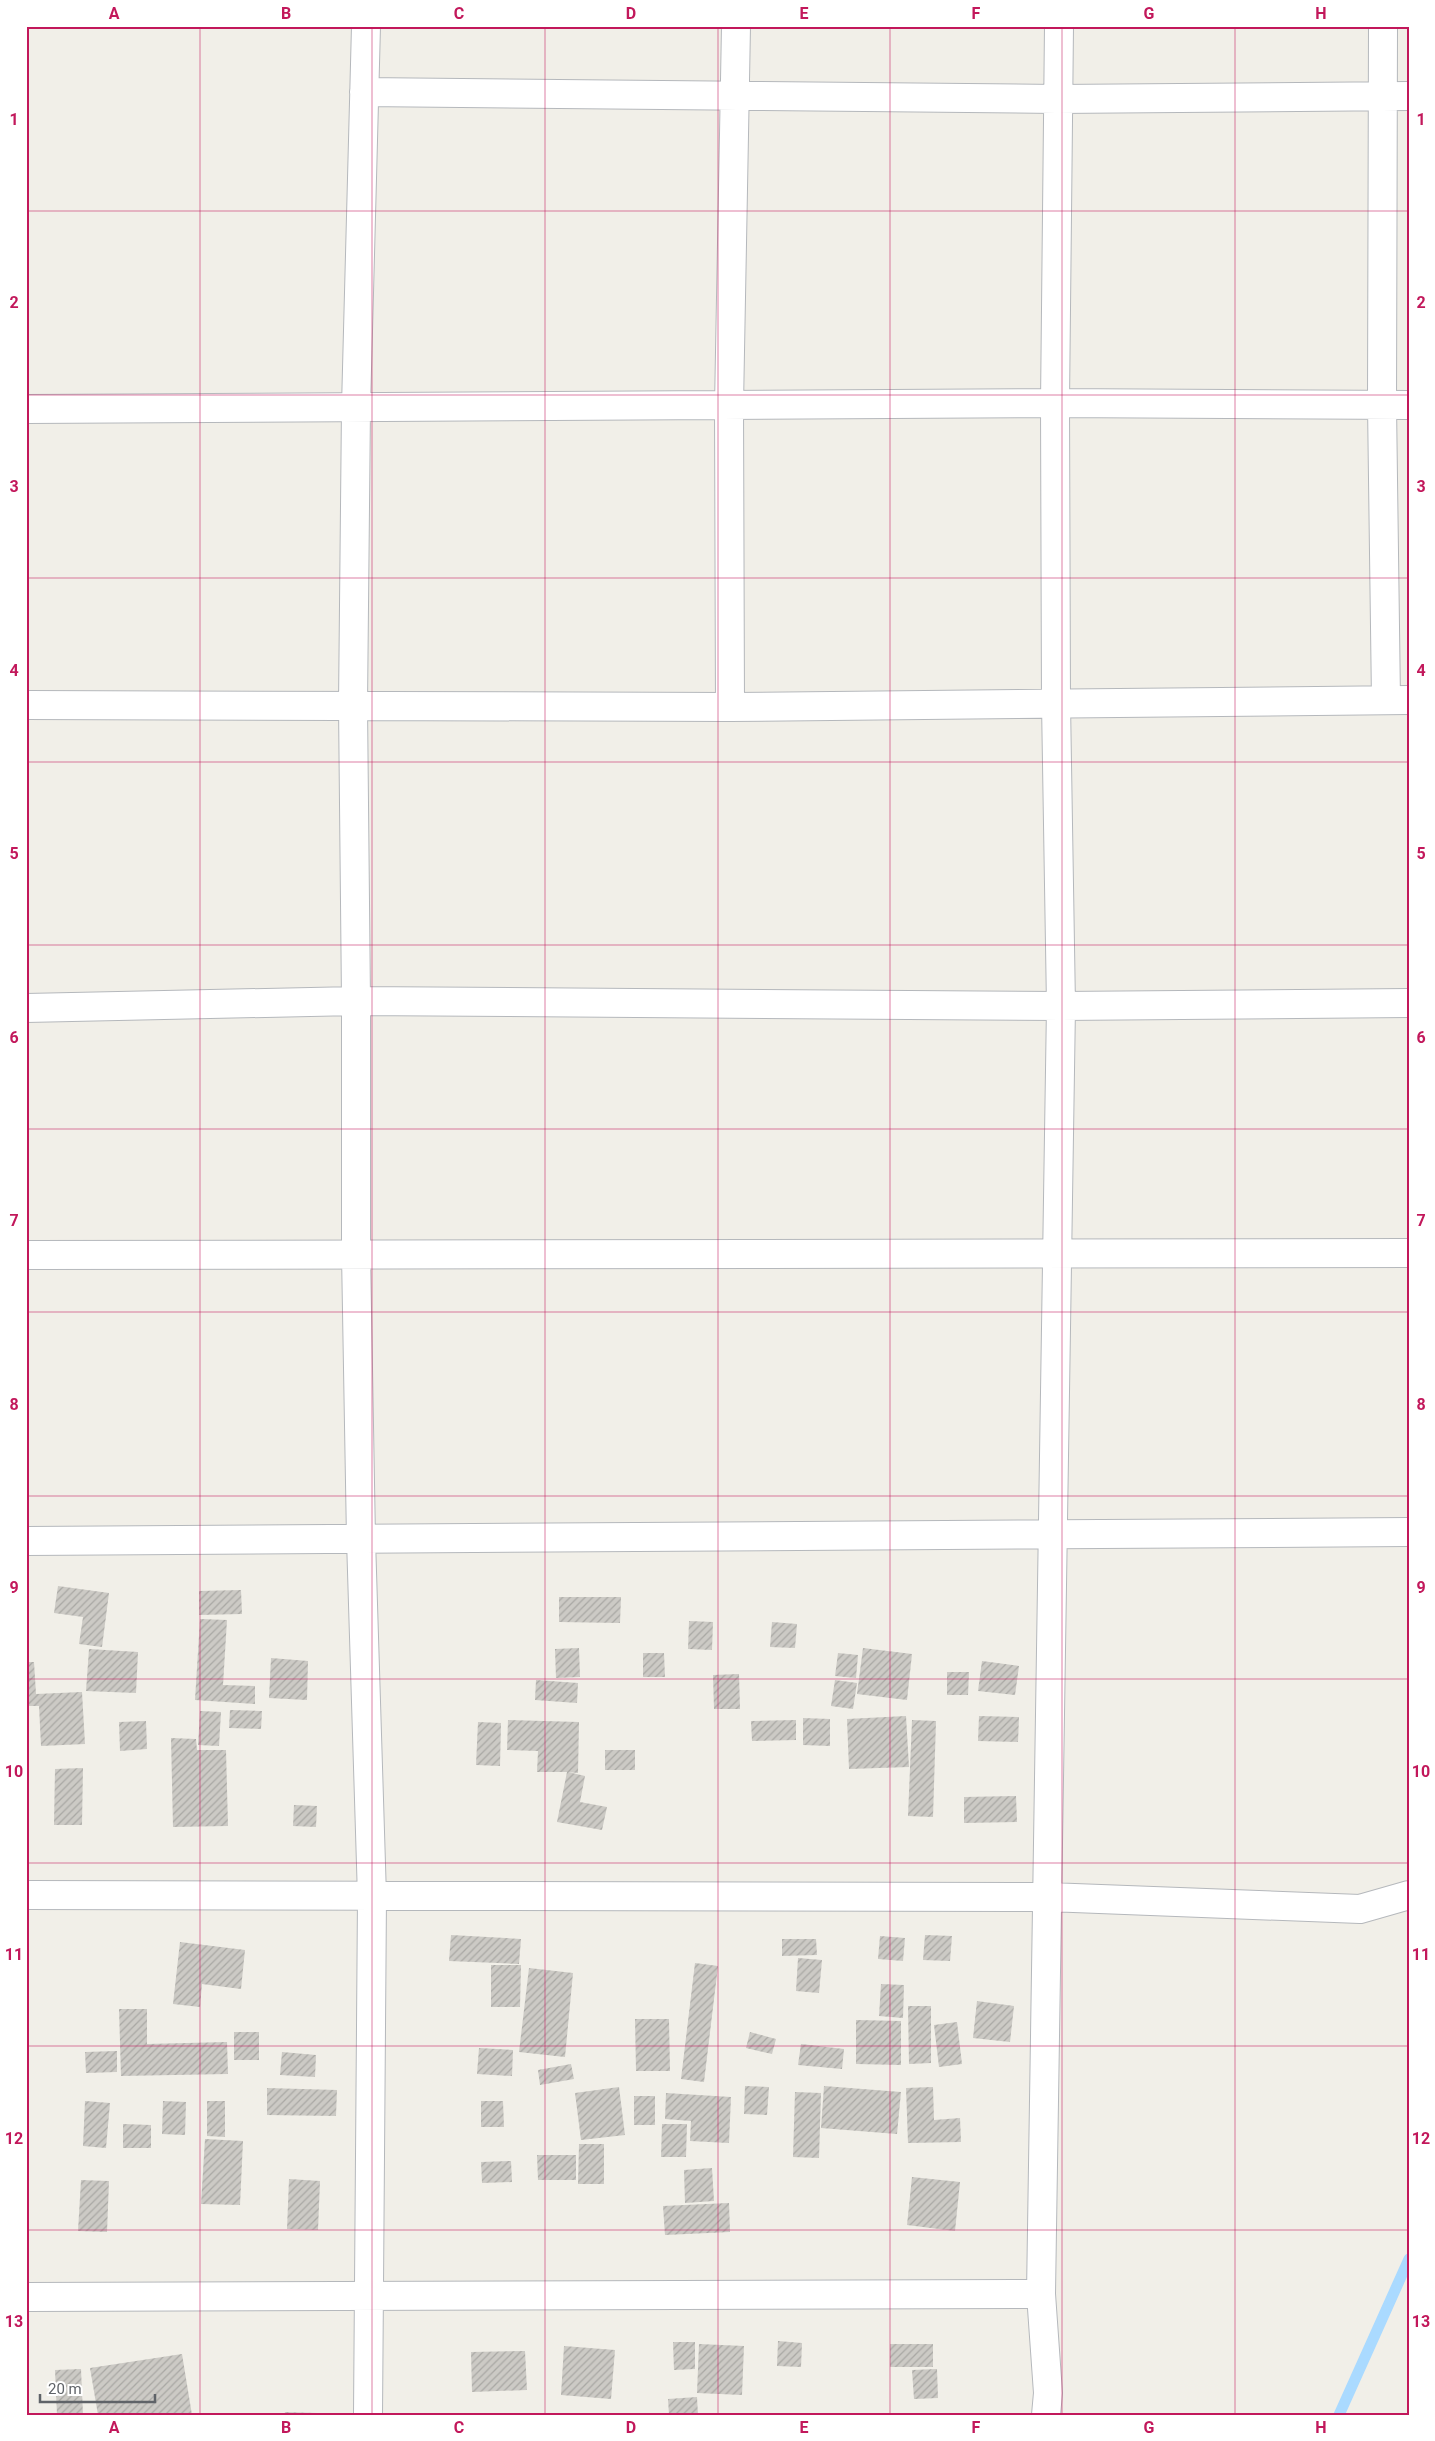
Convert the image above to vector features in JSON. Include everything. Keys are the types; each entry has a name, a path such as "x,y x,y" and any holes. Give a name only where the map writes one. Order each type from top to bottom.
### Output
{"street":[{"path":"366,26 356,407 353,704 356,1254 361,1540 372,1897 368,2415"},
{"path":"730,706 729,406 736,26"},
{"path":"1046,2415 1048,2393 1041,2294 1061,1006 1056,703 1055,403 1058,26"},
{"path":"26,705 730,706 1398,700 1396,97 1383,26"},
{"path":"364,92 1057,99 1396,97"},
{"path":"26,408 1055,403 1396,405"},
{"path":"26,1008 356,1001 1061,1006 1409,1003"},
{"path":"26,1256 1409,1253"},
{"path":"26,1541 1409,1532"},
{"path":"26,1895 1048,1897 1360,1909 1409,1896"},
{"path":"26,2298 369,2295 1041,2294"}],"building":[{"path":"58,1586 109,1593 102,1647 79,1644 83,1617 54,1613"},
{"path":"241,1590 242,1614 199,1615 199,1591"},
{"path":"559,1597 621,1597 620,1623 559,1622"},
{"path":"200,1619 227,1620 223,1685 255,1686 255,1704 195,1700"},
{"path":"689,1621 713,1622 712,1650 688,1649"},
{"path":"772,1622 797,1624 795,1648 770,1647"},
{"path":"579,1648 580,1677 556,1678 555,1649"},
{"path":"863,1648 912,1654 907,1700 857,1694"},
{"path":"89,1649 138,1652 136,1693 86,1691"},
{"path":"643,1653 664,1653 665,1677 643,1677"},
{"path":"838,1653 858,1655 856,1678 835,1676"},
{"path":"271,1658 308,1661 307,1700 269,1698"},
{"path":"982,1661 1019,1666 1015,1695 978,1691"},
{"path":"26,1662 34,1662 36,1694 82,1692 85,1744 41,1746 39,1706 26,1706"},
{"path":"947,1672 969,1672 968,1695 947,1695"},
{"path":"739,1674 740,1709 714,1709 713,1675"},
{"path":"536,1680 578,1683 577,1703 535,1700"},
{"path":"835,1680 857,1683 853,1709 831,1706"},
{"path":"230,1710 262,1711 261,1729 229,1728"},
{"path":"200,1711 221,1712 219,1746 198,1745"},
{"path":"906,1716 909,1767 849,1769 847,1719"},
{"path":"979,1716 1019,1717 1018,1742 978,1741"},
{"path":"803,1718 830,1719 830,1746 803,1745"},
{"path":"508,1720 579,1722 578,1773 568,1772 585,1776 580,1802 607,1807 602,1830 557,1822 567,1772 537,1772 538,1751 507,1750"},
{"path":"796,1720 796,1740 752,1741 751,1721"},
{"path":"912,1720 936,1721 933,1817 908,1816"},
{"path":"146,1721 147,1749 120,1751 119,1722"},
{"path":"478,1722 501,1723 500,1766 476,1765"},
{"path":"171,1738 196,1739 197,1750 226,1750 228,1826 173,1827"},
{"path":"605,1750 635,1750 635,1770 605,1770"},
{"path":"83,1768 82,1825 54,1825 55,1769"},
{"path":"1016,1796 1017,1822 964,1823 964,1797"},
{"path":"294,1805 317,1806 316,1827 293,1826"},
{"path":"451,1935 521,1939 519,1964 449,1961"},
{"path":"925,1935 952,1936 950,1961 923,1960"},
{"path":"880,1936 905,1938 903,1961 878,1959"},
{"path":"782,1939 816,1939 817,1955 782,1956"},
{"path":"180,1942 245,1950 241,1989 202,1984 200,2007 173,2004"},
{"path":"798,1958 822,1960 819,1993 796,1991"},
{"path":"695,1963 718,1966 704,2082 681,2079"},
{"path":"491,1965 521,1965 520,2007 491,2007"},
{"path":"529,1968 573,1973 565,2057 519,2052"},
{"path":"881,1984 904,1985 903,2018 879,2016"},
{"path":"977,2001 1014,2006 1010,2042 973,2038"},
{"path":"908,2006 931,2006 931,2063 909,2064"},
{"path":"119,2009 147,2009 147,2044 227,2042 228,2074 121,2076"},
{"path":"635,2019 669,2019 670,2071 636,2071"},
{"path":"856,2020 901,2021 901,2065 856,2064"},
{"path":"957,2022 962,2064 939,2067 934,2025"},
{"path":"234,2032 259,2032 259,2060 234,2060"},
{"path":"750,2032 776,2039 772,2054 746,2048"},
{"path":"801,2044 844,2049 842,2069 798,2065"},
{"path":"479,2048 513,2050 512,2076 477,2074"},
{"path":"117,2051 117,2072 86,2073 85,2052"},
{"path":"282,2052 316,2055 315,2077 280,2075"},
{"path":"571,2064 574,2079 540,2085 538,2070"},
{"path":"745,2086 769,2087 767,2115 744,2114"},
{"path":"824,2086 901,2092 897,2134 821,2128"},
{"path":"619,2087 625,2135 581,2140 575,2093"},
{"path":"933,2087 934,2120 960,2118 961,2142 908,2143 906,2088"},
{"path":"267,2088 337,2090 336,2116 267,2115"},
{"path":"795,2092 821,2093 819,2158 793,2157"},
{"path":"666,2093 731,2097 729,2143 690,2141 691,2121 665,2119"},
{"path":"634,2096 655,2096 655,2125 634,2125"},
{"path":"85,2101 110,2103 106,2148 83,2146"},
{"path":"163,2101 186,2102 185,2135 162,2134"},
{"path":"207,2101 225,2101 225,2137 207,2136"},
{"path":"481,2101 503,2101 504,2127 481,2127"},
{"path":"123,2124 151,2125 151,2148 123,2148"},
{"path":"662,2124 687,2124 686,2157 661,2157"},
{"path":"205,2139 243,2141 240,2205 201,2204"},
{"path":"579,2144 604,2144 604,2184 578,2184"},
{"path":"537,2155 576,2155 576,2180 538,2180"},
{"path":"511,2161 512,2182 482,2183 481,2162"},
{"path":"712,2168 714,2201 685,2203 684,2170"},
{"path":"912,2177 960,2182 955,2231 907,2225"},
{"path":"289,2179 320,2181 318,2230 287,2229"},
{"path":"81,2180 109,2181 107,2232 78,2231"},
{"path":"729,2203 730,2232 665,2235 663,2206"},
{"path":"778,2341 802,2343 801,2367 777,2366"},
{"path":"673,2342 695,2342 695,2369 674,2370"},
{"path":"699,2344 744,2346 742,2395 697,2393"},
{"path":"890,2344 933,2344 933,2367 890,2367"},
{"path":"564,2346 615,2350 611,2399 561,2395"},
{"path":"525,2351 527,2390 472,2392 471,2352"},
{"path":"182,2354 192,2415 98,2415 90,2368"},
{"path":"81,2369 83,2415 57,2415 55,2370"},
{"path":"937,2369 938,2398 914,2399 912,2370"},
{"path":"697,2397 698,2415 669,2415 668,2399"},
{"path":"285,2412 317,2413 317,2415 284,2415"}],"waterway":[{"path":"1339,2415 1409,2259"}]}
